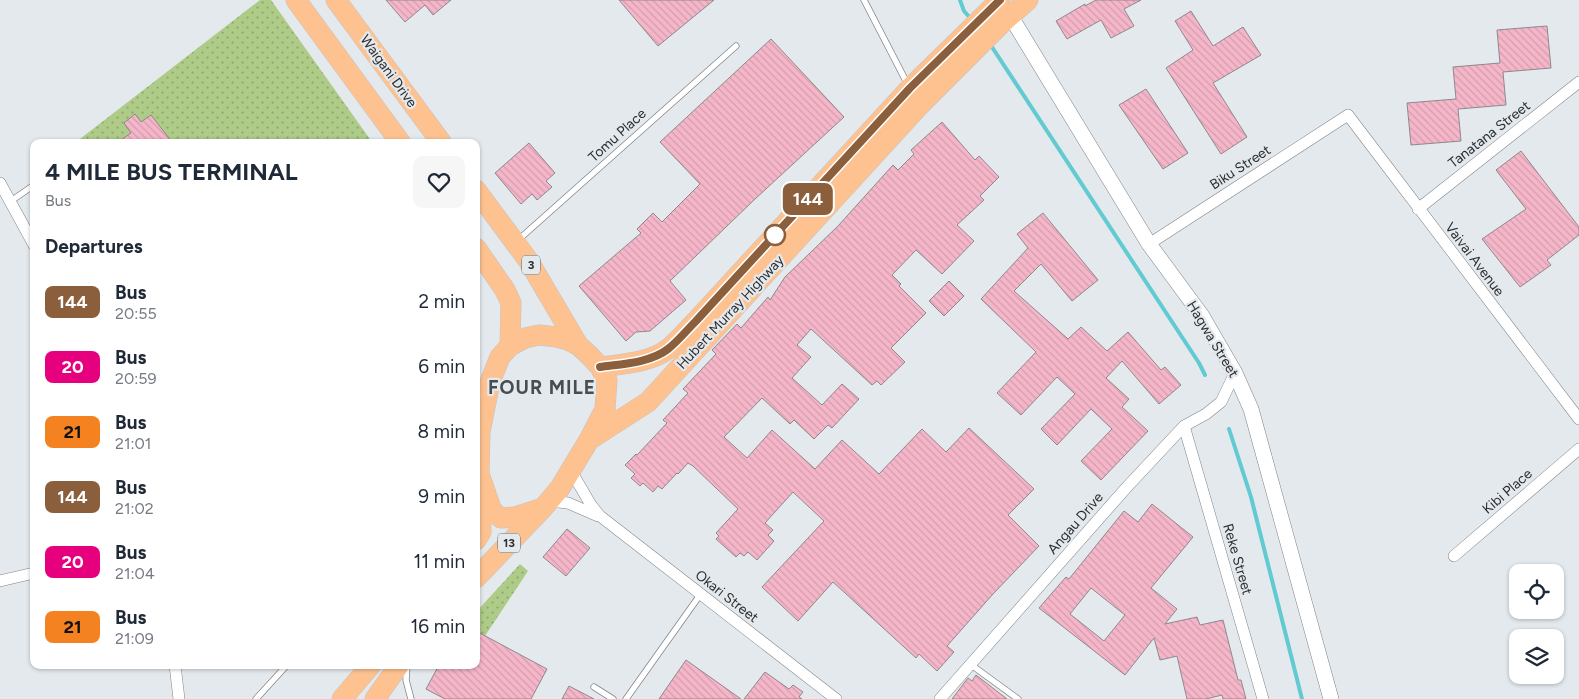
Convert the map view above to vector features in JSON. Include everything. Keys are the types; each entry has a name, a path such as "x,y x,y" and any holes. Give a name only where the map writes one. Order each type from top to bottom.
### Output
{"highway":[{"path":"296,0 398,139"},
{"name":"Waigani Drive","path":"336,0 440,139"},
{"name":"Hubert Murray Highway","path":"600,367 639,361 667,350 696,321 910,88 964,48 999,14 1028,0"},
{"name":"Hubert Murray Highway","path":"589,440 648,402 914,112 964,48"},
{"name":"3","path":"480,195 528,260 578,345"},
{"path":"480,254 505,290 511,303 510,346"},
{"name":"13","path":"480,427 490,382 500,357 510,346 525,338 539,335 557,337 578,345 600,367 607,380 605,409 560,488 480,574"},
{"name":"13","path":"480,477 492,511 501,518 515,517 546,505"},
{"name":"13","path":"480,503 480,534"},
{"path":"342,699 368,669"},
{"path":"377,698 397,669"}],"street":[{"name":"Hagwa Street","path":"999,14 1149,244 1202,316 1234,372 1251,409 1331,699"},
{"name":"Tanatana Street","path":"1418,209 1579,82"},
{"name":"Biku Street","path":"1149,244 1348,115"},
{"name":"Vaivai Avenue","path":"1348,115 1579,419"},
{"path":"0,183 30,237"},
{"name":"Angau Drive","path":"940,699 1126,488 1184,426 1206,414 1221,402 1234,372"},
{"name":"Reke Street","path":"1184,426 1263,699"},
{"name":"Kibi Place","path":"1454,556 1579,448"},
{"name":"Okari Street","path":"570,469 591,505 600,516 836,699"},
{"name":"Okari Street","path":"546,505 568,503 600,516"},
{"path":"0,581 30,574"},
{"path":"175,669 179,699"}],"lane":[{"path":"864,0 910,88"},
{"name":"Tomu Place","path":"515,242 736,46"},
{"path":"11,201 30,188"},
{"path":"626,699 700,594"},
{"path":"970,664 1018,699"},
{"path":"256,699 283,669"},
{"path":"407,669 406,680 411,699"},
{"path":"594,687 613,699"}],"green space":[{"path":"260,0 271,0 370,139 80,139"},
{"path":"520,564 528,571 485,636 480,633 480,608"}],"building":[{"path":"386,0 451,0 433,15 425,5 405,22"},
{"path":"619,0 714,0 658,46"},
{"path":"1096,0 1141,0 1124,9 1134,26 1111,38 1101,20 1067,39 1056,21 1085,4 1085,6"},
{"path":"1191,11 1213,46 1243,27 1261,55 1213,83 1247,137 1221,154 1166,68 1193,50 1175,21"},
{"path":"1547,26 1551,68 1503,72 1506,105 1458,109 1461,141 1411,145 1407,103 1456,99 1453,67 1500,63 1497,30"},
{"path":"771,39 844,117 670,281 686,300 650,331 636,332 626,341 579,286 641,233 637,229 653,213 662,222 700,184 660,142"},
{"path":"1146,89 1188,153 1163,169 1119,105"},
{"path":"135,114 141,122 151,115 170,139 122,139 131,133 124,123"},
{"path":"942,122 975,160 979,156 999,177 980,196 984,200 957,225 974,241 942,274 916,250 892,275 901,284 899,286 926,313 891,348 905,362 881,385 877,381 872,385 811,329 797,345 811,357 792,378 822,405 842,384 859,399 832,428 828,425 814,439 794,420 790,424 762,398 724,437 747,458 772,430 815,469 842,440 879,474 922,429 946,452 969,428 1034,489 1008,515 1039,546 947,646 954,652 937,671 919,654 916,658 833,582 798,621 762,587 824,521 793,492 765,523 773,530 768,535 774,541 757,560 748,552 744,556 740,553 736,557 716,539 719,536 716,533 738,509 693,466 688,463 662,489 658,486 653,492 643,483 640,486 631,478 635,474 625,465 667,423 663,420 688,393 683,389 716,354 712,350 737,324 741,328 768,297 770,300 785,277 838,226 893,165 898,170 914,154 911,150"},
{"path":"529,143 555,173 546,181 552,187 537,200 532,194 521,204 495,173"},
{"path":"1521,151 1579,227 1579,235 1547,260 1551,265 1520,287 1482,239 1526,209 1496,170"},
{"path":"1043,213 1098,280 1072,301 1041,264 1014,291 1068,339 1081,327 1107,351 1128,332 1161,370 1165,367 1181,385 1159,404 1122,361 1106,378 1129,399 1122,407 1148,431 1101,480 1081,461 1112,429 1091,409 1057,445 1041,429 1075,394 1057,377 1021,415 997,393 1036,352 981,299 1028,248 1017,234"},
{"path":"949,281 964,296 944,316 929,301"},
{"path":"1152,504 1193,537 1151,588 1177,609 1165,624 1197,617 1200,625 1223,620 1238,680 1241,680 1246,699 1223,699 1222,695 1206,699 1187,699 1177,656 1160,660 1154,638 1125,675 1039,608 1066,577 1069,579 1124,511 1138,522","holes":["1091,588 1125,615 1104,641 1070,614"]},
{"path":"567,529 590,548 566,576 543,557"},
{"path":"480,633 547,669 531,699 445,699 426,689 437,669 480,669"},
{"path":"686,660 741,699 659,699"},
{"path":"765,672 789,689 793,685 803,692 799,697 802,699 744,699"},
{"path":"976,675 1007,699 952,699 968,678 972,681"},
{"path":"569,686 594,699 562,699"}],"waterway":[{"path":"960,0 964,11 972,20"},
{"path":"990,44 1199,363 1205,375"},
{"path":"1229,429 1251,497 1302,699"}],"bus line":[{"name":"144","path":"600,367 639,361 667,350 696,321 910,88 1000,0"}],"district":[{"name":"FOUR MILE","path":"542,387"}]}
